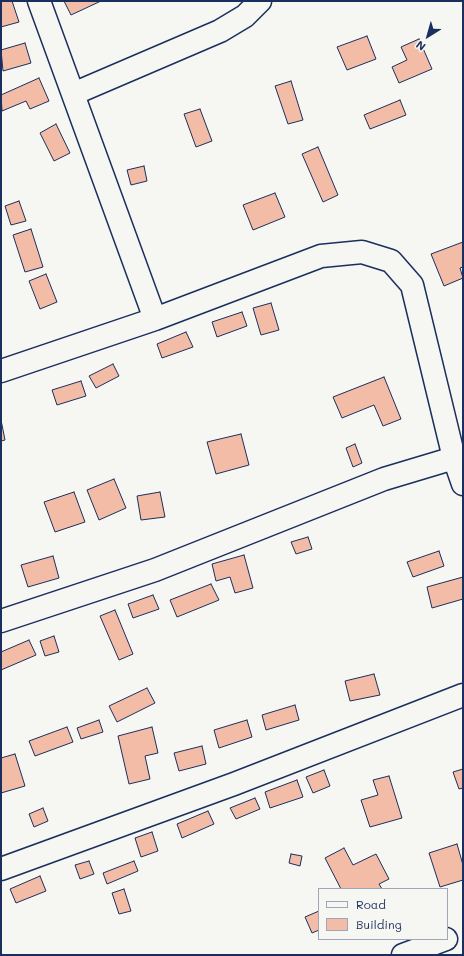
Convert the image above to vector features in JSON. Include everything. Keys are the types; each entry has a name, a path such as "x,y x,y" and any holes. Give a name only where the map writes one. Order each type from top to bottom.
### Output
{"street":[{"path":"39,1 155,319"},
{"path":"72,94 220,30 245,16 260,1"},
{"path":"1,371 155,319 321,256 362,252 391,261 412,285 454,458 463,484"},
{"path":"1,621 155,570 384,479 454,458"},
{"path":"1,869 234,784 463,695"},
{"path":"448,939 463,933"},
{"path":"403,955 444,940"}],"building":[{"path":"1,1 12,1 19,22 1,27"},
{"path":"64,1 101,1 71,15"},
{"path":"367,36 376,59 347,70 337,47"},
{"path":"419,39 432,69 399,83 392,67 407,60 401,47"},
{"path":"25,43 31,63 3,71 1,50"},
{"path":"39,78 49,101 30,109 26,101 2,111 1,95"},
{"path":"291,81 303,120 288,124 275,86"},
{"path":"400,100 406,115 370,129 364,115"},
{"path":"200,109 212,141 196,147 184,114"},
{"path":"56,124 70,153 54,161 40,133"},
{"path":"318,147 338,195 323,202 302,154"},
{"path":"144,166 147,181 131,185 127,170"},
{"path":"275,193 285,217 253,230 243,205"},
{"path":"19,201 26,221 11,225 5,206"},
{"path":"31,229 43,267 25,272 13,235"},
{"path":"463,242 463,267 460,268 463,278 444,286 431,254"},
{"path":"46,274 57,302 40,309 29,281"},
{"path":"271,303 279,330 261,335 253,308"},
{"path":"242,312 247,326 217,337 212,322"},
{"path":"186,332 193,347 162,358 157,344"},
{"path":"113,364 119,376 96,388 89,376"},
{"path":"384,377 401,419 383,426 374,405 342,418 333,397"},
{"path":"81,381 86,396 57,405 52,390"},
{"path":"1,420 5,440 1,441"},
{"path":"241,434 249,465 216,474 207,442"},
{"path":"355,444 362,463 353,467 346,448"},
{"path":"114,479 126,508 99,520 87,490"},
{"path":"74,492 85,522 55,532 44,502"},
{"path":"160,492 165,517 141,520 137,496"},
{"path":"308,537 312,549 296,554 291,542"},
{"path":"439,551 444,566 413,577 407,562"},
{"path":"244,555 253,588 235,593 230,577 216,581 212,564"},
{"path":"53,556 59,578 28,587 21,565"},
{"path":"463,577 463,599 432,608 427,587"},
{"path":"211,584 219,600 177,617 170,600"},
{"path":"153,595 159,609 133,618 128,604"},
{"path":"115,610 133,654 119,660 100,616"},
{"path":"54,636 59,652 45,656 40,641"},
{"path":"29,640 36,655 1,670 1,652"},
{"path":"374,674 380,695 350,701 345,681"},
{"path":"147,688 155,703 117,722 109,706"},
{"path":"295,705 299,720 266,730 262,715"},
{"path":"99,720 103,732 81,739 77,728"},
{"path":"247,720 252,737 219,748 214,730"},
{"path":"67,727 73,742 35,756 29,741"},
{"path":"152,727 158,753 145,756 150,779 129,784 118,736"},
{"path":"202,746 206,764 179,771 174,753"},
{"path":"15,754 25,786 1,793 1,758"},
{"path":"463,769 463,788 459,789 453,772"},
{"path":"324,770 330,786 313,793 306,777"},
{"path":"389,776 402,818 370,827 361,800 378,795 373,780"},
{"path":"297,780 303,797 270,808 265,792"},
{"path":"255,798 260,809 236,819 230,808"},
{"path":"43,808 48,821 34,827 29,814"},
{"path":"208,811 214,824 182,838 177,824"},
{"path":"152,832 158,851 141,857 135,838"},
{"path":"457,844 463,865 463,880 440,887 429,853"},
{"path":"344,848 353,865 376,854 389,879 379,884 381,888 340,888 325,858"},
{"path":"291,854 302,856 300,866 289,863"},
{"path":"89,861 94,874 80,879 75,865"},
{"path":"134,861 138,871 107,884 103,873"},
{"path":"40,876 46,891 16,903 10,889"},
{"path":"124,889 131,911 119,914 112,893"},
{"path":"318,911 318,930 312,933 305,917"}]}
